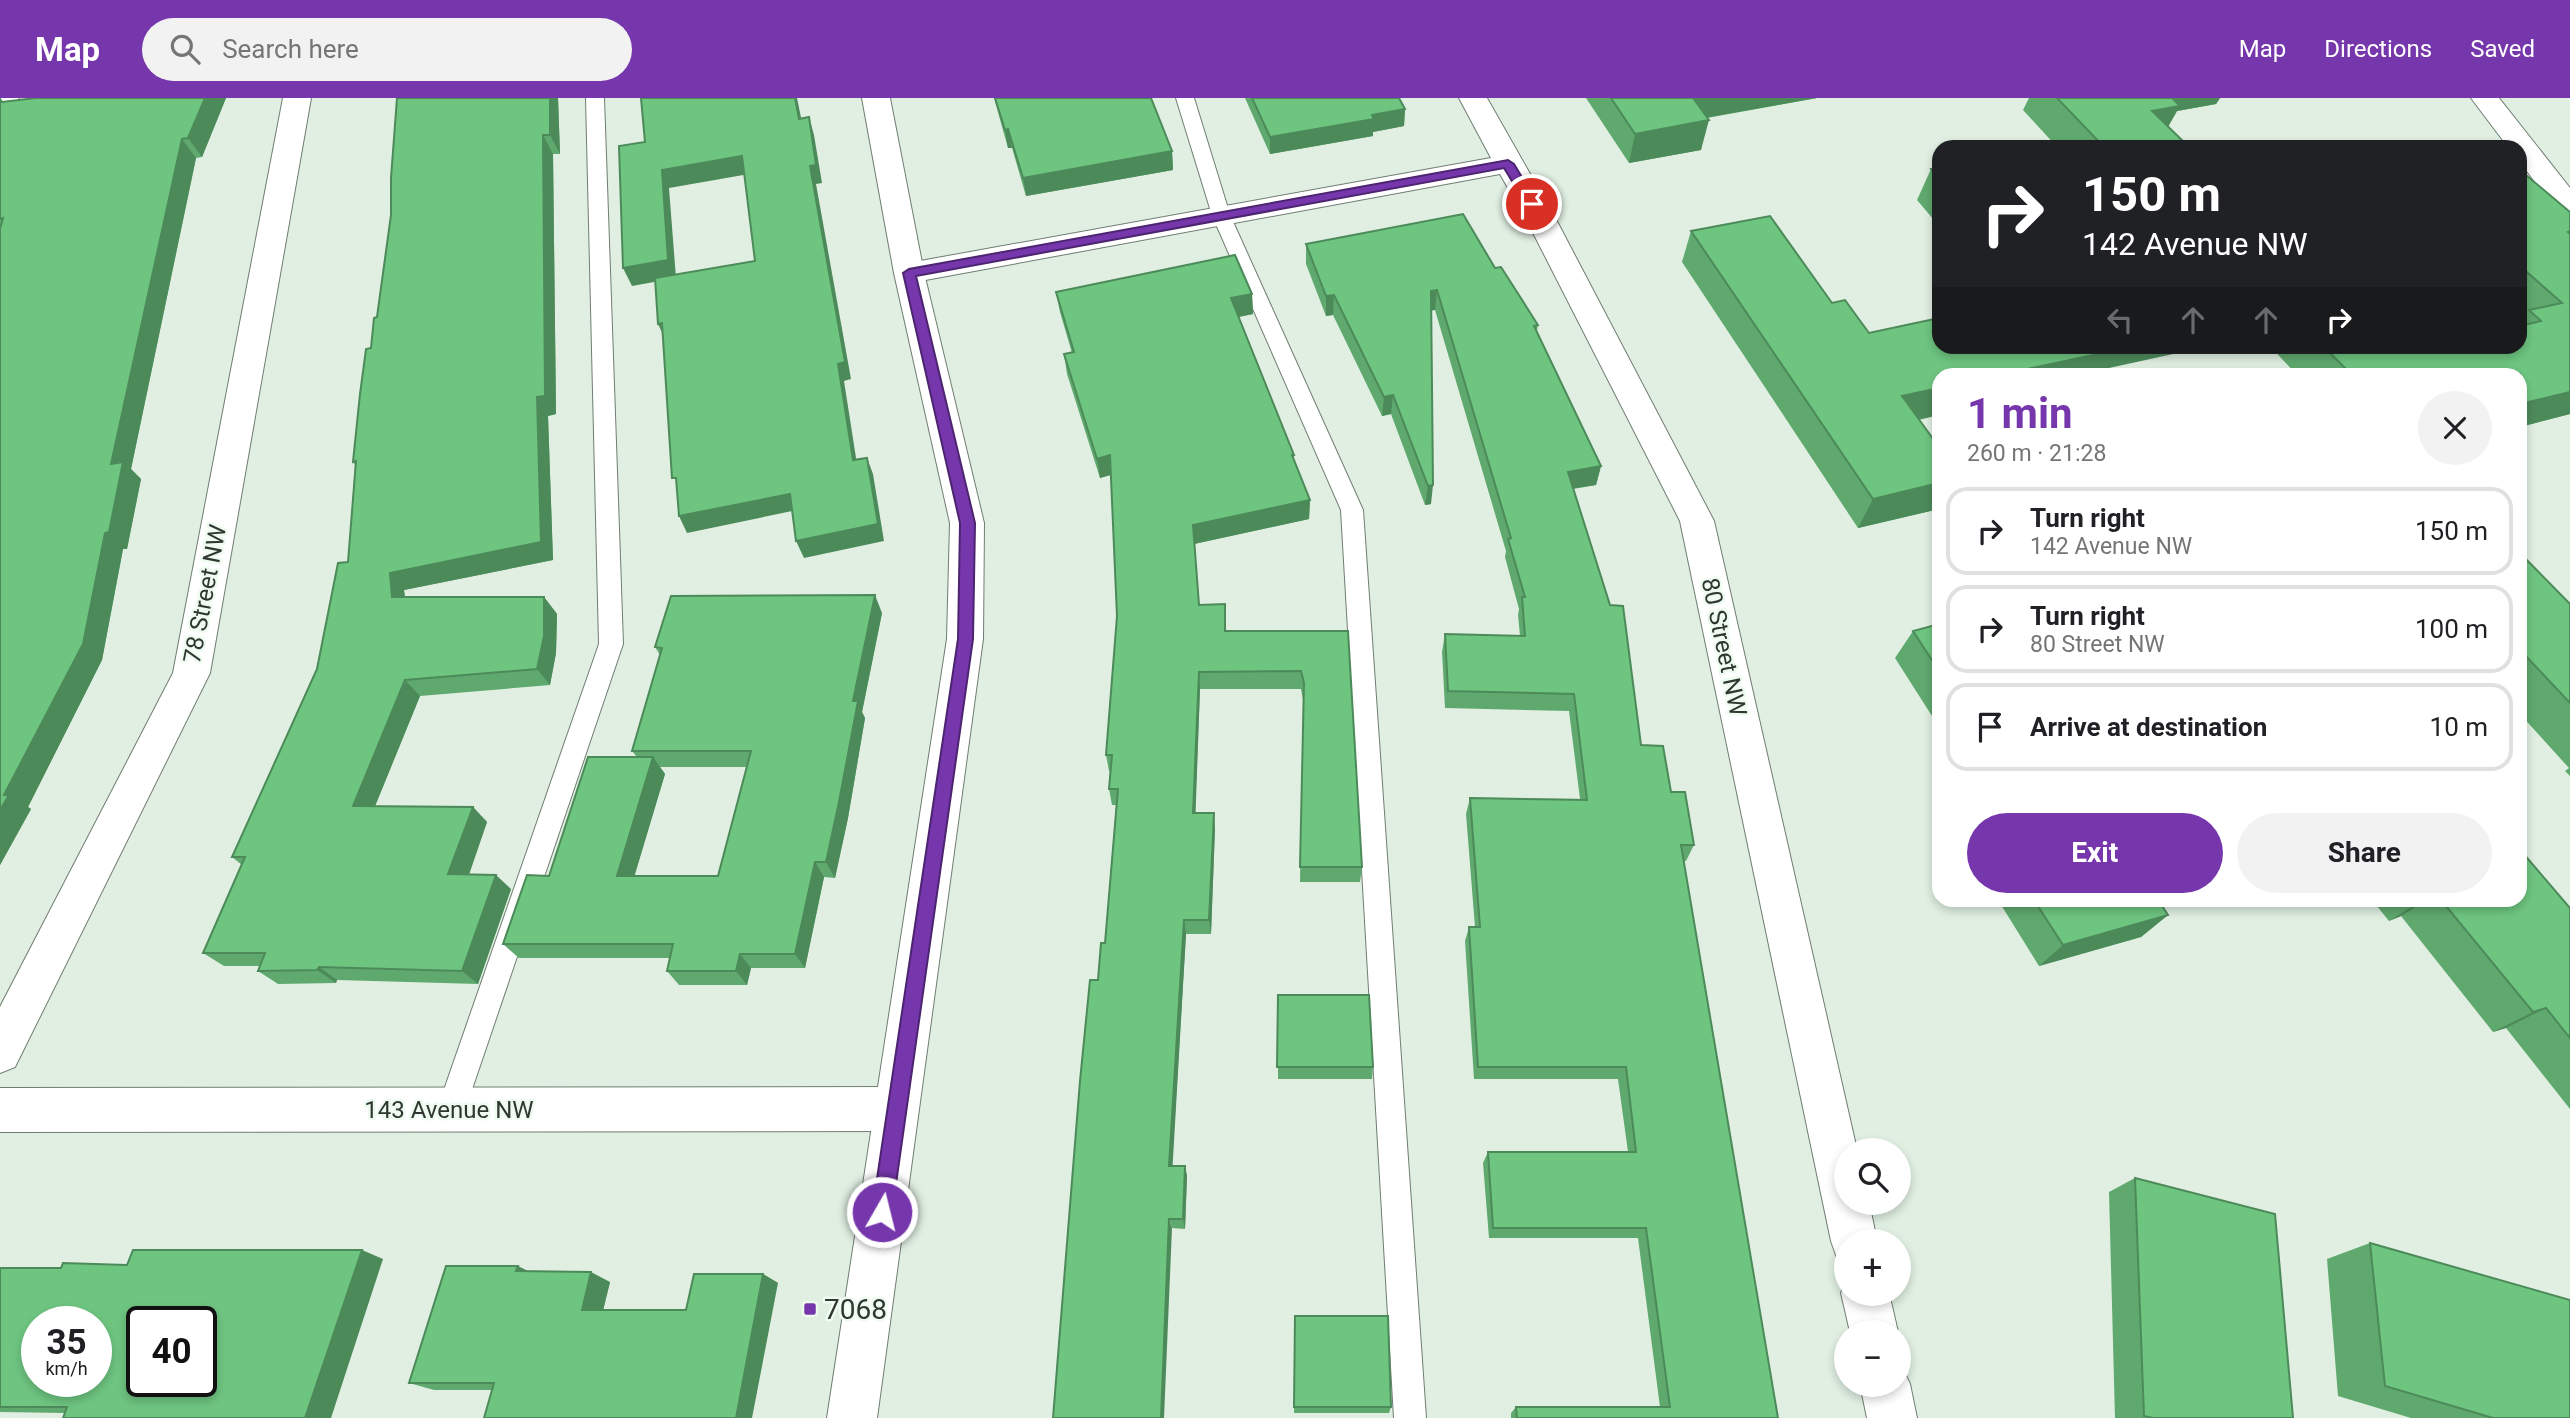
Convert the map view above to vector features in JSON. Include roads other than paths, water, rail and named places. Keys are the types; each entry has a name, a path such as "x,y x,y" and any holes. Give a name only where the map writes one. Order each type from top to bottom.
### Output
{"street":[{"name":"78 Street NW","path":"0,1052 191,673 297,98"},
{"path":"852,1418 965,639 967,549 967,523 909,273 876,98"},
{"name":"80 Street NW","path":"1474,98 1544,225 1697,521 1851,1229"},
{"path":"2485,98 2517,140"},
{"path":"2527,152 2570,208"},
{"path":"909,273 1508,164"},
{"name":"143 Avenue NW","path":"0,1110 897,1109"},
{"path":"1888,1397 1892,1418"}],"lane":[{"path":"0,117 10,98"},
{"path":"451,1110 611,643 594,98"},
{"path":"1185,98 1222,215 1352,510 1410,1418"}],"place":[{"name":"7068","path":"810,1309"}]}
